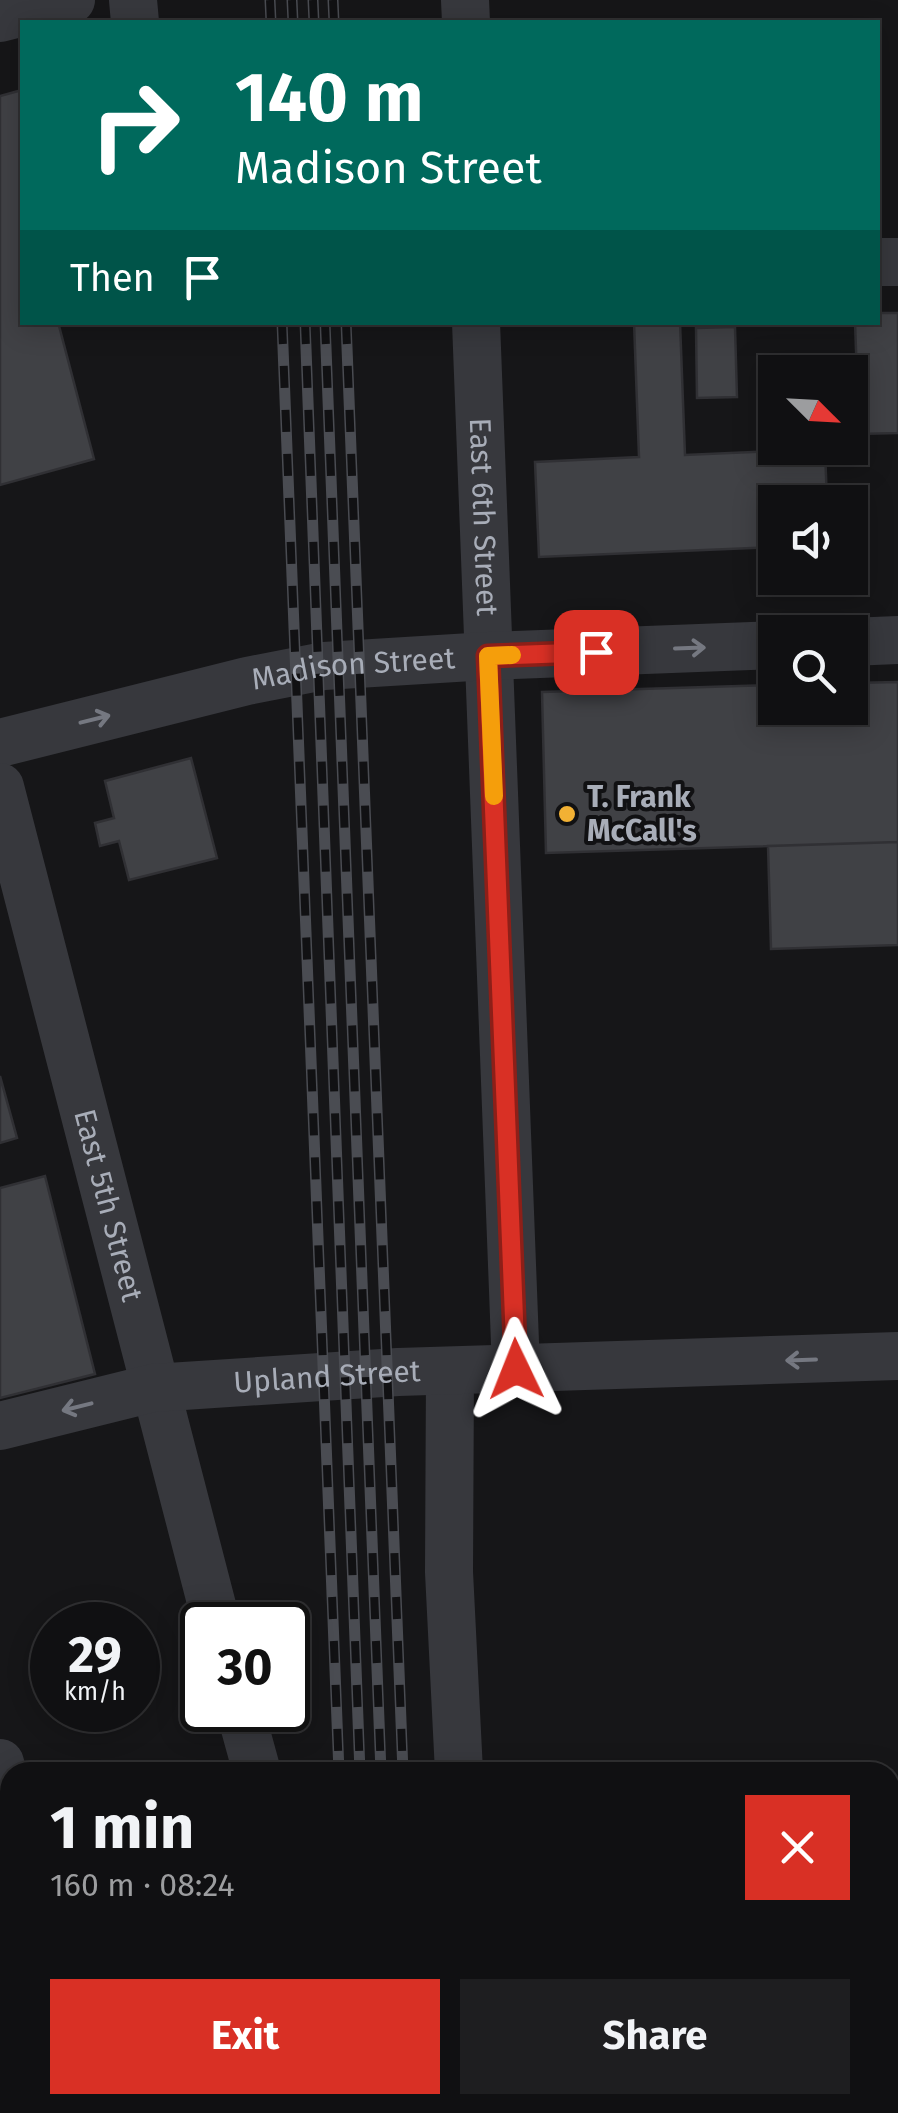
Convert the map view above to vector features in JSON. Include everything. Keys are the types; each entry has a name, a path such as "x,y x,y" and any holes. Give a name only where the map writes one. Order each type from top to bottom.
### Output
{"street":[{"path":"0,18 70,0"},
{"name":"East 6th Street","path":"476,325 516,1369"},
{"path":"868,641 898,640"},
{"name":"Madison Street","path":"0,743 247,681 324,666 758,646"},
{"name":"East 5th Street","path":"0,786 211,1602"},
{"name":"Upland Street","path":"0,1426 153,1388 516,1369 898,1356"},
{"path":"450,1372 449,1572 458,1762"},
{"path":"246,1732 254,1762"}],"building":[{"path":"20,91 20,325 59,325 94,459 0,485 0,96"},
{"path":"880,313 898,313 898,433 868,434 868,355 856,355 855,325 880,325"},
{"path":"634,325 680,325 685,455 758,452 758,465 826,465 826,485 758,485 758,548 539,557 535,462 639,457"},
{"path":"735,327 737,397 697,398 696,328"},
{"path":"898,682 898,842 546,853 542,692 758,686 758,725 868,725 868,683"},
{"path":"191,758 217,858 129,880 119,841 100,846 95,823 114,818 105,781"},
{"path":"898,842 898,945 771,949 768,846"},
{"path":"0,1076 17,1138 0,1143"},
{"path":"45,1176 95,1374 0,1398 0,1188"}],"railway":[{"path":"270,0 271,20"},
{"path":"292,0 293,20"},
{"path":"313,0 314,20"},
{"path":"333,0 334,20"},
{"path":"282,325 339,1762"},
{"path":"305,325 360,1762"},
{"path":"325,325 381,1762"},
{"path":"346,325 403,1762"}],"slow traffic":[{"path":"494,796 488,656 512,655"}],"place":[{"name":"T. Frank McCall's","path":"567,814"}],"route":[{"path":"516,1369 488,656 596,652"}]}
